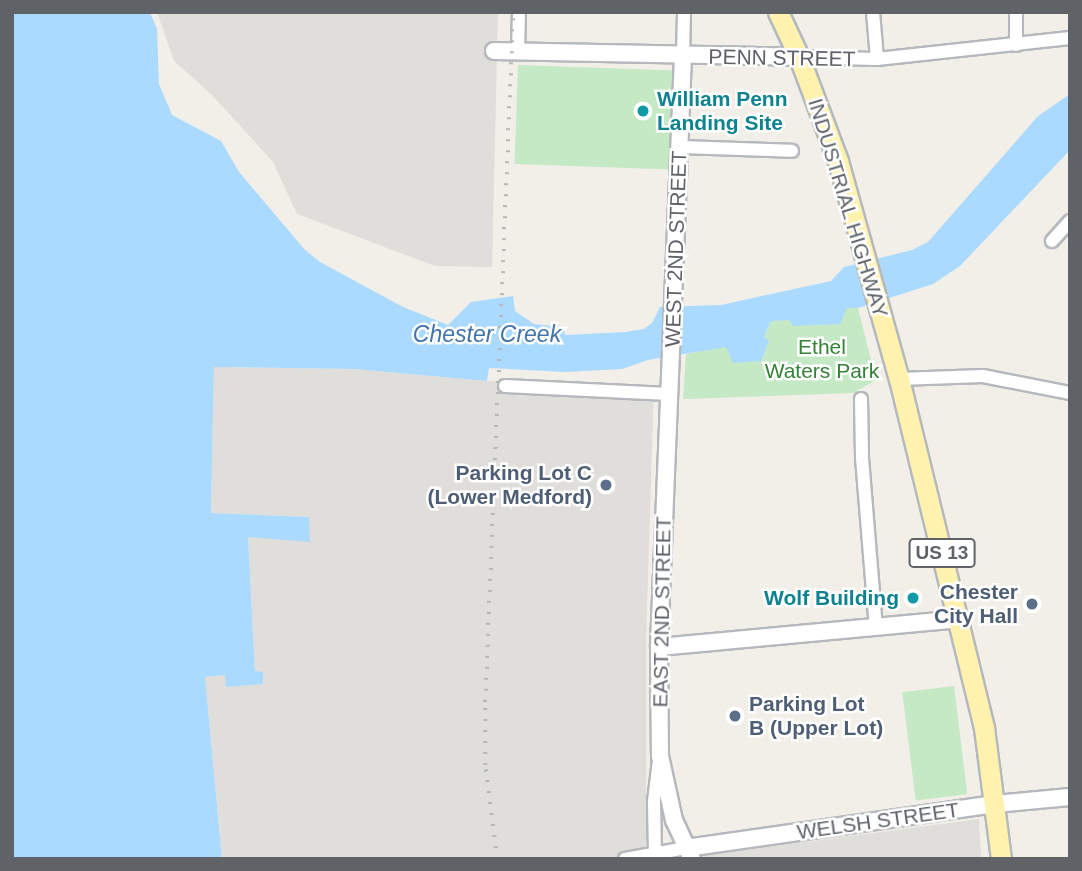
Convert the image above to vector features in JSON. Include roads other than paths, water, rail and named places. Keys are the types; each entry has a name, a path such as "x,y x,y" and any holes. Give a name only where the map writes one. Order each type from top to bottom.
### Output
{"main road":[{"name":"INDUSTRIAL HIGHWAY","path":"778,12 799,57 838,161 899,379 984,728 1001,859"}],"street":[{"path":"518,52 519,12"},
{"name":"WEST 2ND STREET","path":"671,360 684,12"},
{"path":"873,12 877,59"},
{"path":"1016,12 1016,45"},
{"name":"PENN STREET","path":"494,51 598,51 683,56 877,59 1070,38"},
{"path":"680,147 792,151"},
{"path":"1052,241 1070,221"},
{"name":"EAST 2ND STREET","path":"671,360 659,647 660,756 674,820 689,854"},
{"path":"899,379 983,376 1070,393"},
{"path":"505,386 669,394"},
{"path":"861,399 862,458 876,626"},
{"path":"659,647 958,619"},
{"path":"655,855 654,801 660,756"},
{"name":"WELSH STREET","path":"689,854 995,804 1070,797"},
{"path":"625,859 689,854"}],"water":[{"name":"Chester Creek","path":"12,12 150,12 157,29 159,84 172,115 221,141 239,172 305,250 320,262 403,307 448,325 471,302 513,296 515,311 534,324 564,327 565,335 625,332 644,329 652,323 660,307 721,305 831,281 844,267 912,250 928,242 1038,116 1070,94 1070,150 960,266 933,284 858,308 847,308 840,324 793,326 789,320 771,321 764,337 769,341 761,361 733,363 726,347 648,360 622,369 565,372 489,368 487,381 355,369 214,367 211,513 309,517 310,542 248,537 255,671 263,672 263,684 226,687 225,675 205,677 222,859 12,859"}],"railway":[{"path":"497,859 485,765 485,702 513,12"}],"place":[{"name":"William Penn Landing Site","path":"643,111"},
{"name":"Parking Lot C (Lower Medford)","path":"606,485"},
{"name":"Wolf Building","path":"913,598"},
{"name":"Chester City Hall","path":"1032,604"},
{"name":"Parking Lot B (Upper Lot)","path":"735,716"}],"park label":[{"name":"Ethel Waters Park","path":"822,359"}]}
